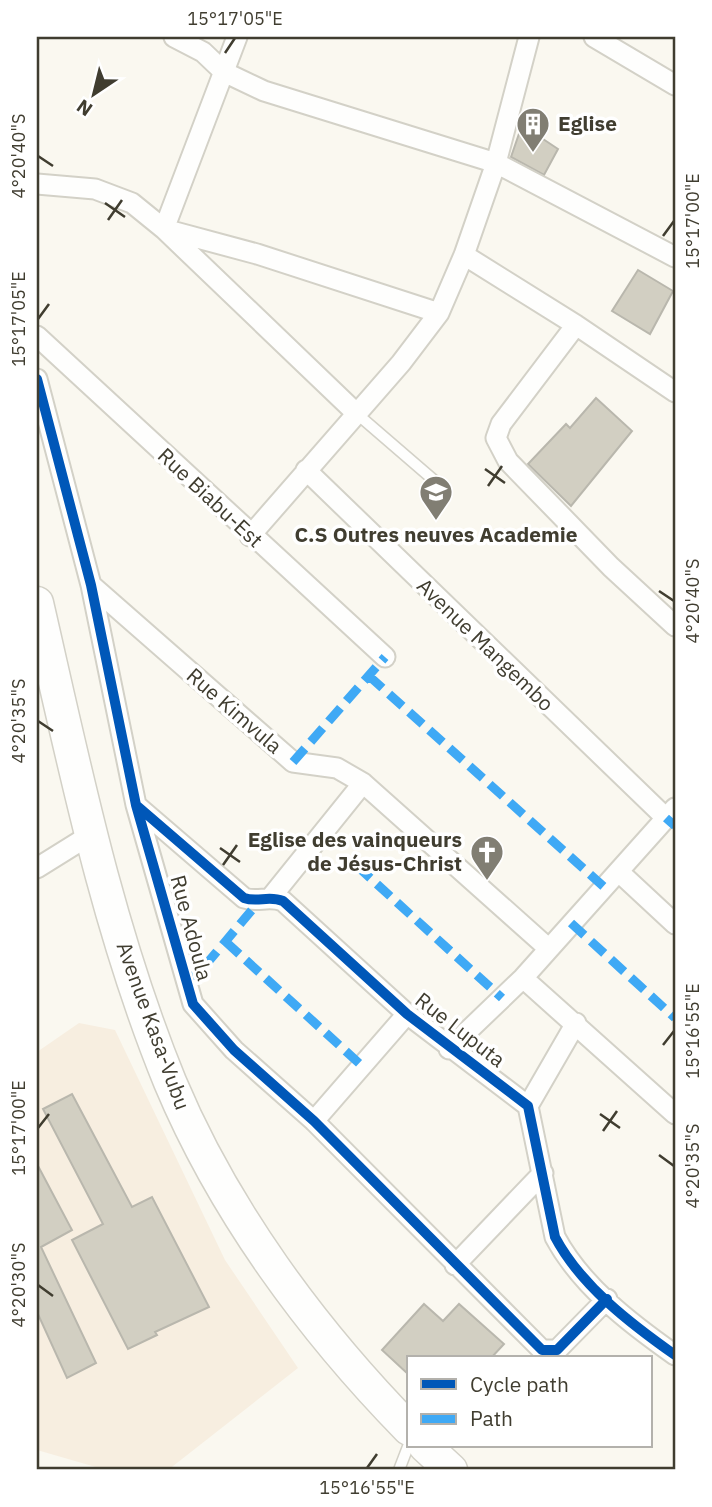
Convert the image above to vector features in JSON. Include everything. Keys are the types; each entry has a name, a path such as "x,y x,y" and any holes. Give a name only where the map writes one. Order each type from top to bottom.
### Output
{"main road":[{"name":"Avenue Kasa-Vubu","path":"37,603 90,835 142,1006 188,1121 239,1211 286,1283 338,1351 407,1427"},
{"path":"427,1448 451,1470"}],"street":[{"path":"174,37 203,52 224,72 264,91 496,163 675,257"},
{"path":"164,229 237,37"},
{"path":"250,536 401,363 439,313 464,255 496,163 529,37"},
{"path":"594,37 675,85"},
{"path":"37,184 95,189 132,203 164,229 356,413"},
{"path":"164,229 257,254 439,313"},
{"path":"464,255 576,325 675,392"},
{"path":"576,325 501,424 495,438 508,461 611,567 675,626"},
{"name":"Rue Biabu-Est","path":"37,336 250,536 384,657"},
{"name":"Rue Adoula","path":"37,379 92,585 136,805 193,1003 234,1050 314,1121 542,1350 558,1350 607,1299"},
{"name":"Avenue Mangembo","path":"306,470 671,813"},
{"name":"Rue Kimvula","path":"92,585 292,762 337,768 363,783 548,948"},
{"path":"136,805 244,898 254,902 272,896 363,783"},
{"path":"449,1049 523,978 671,813"},
{"path":"37,868 90,835"},
{"path":"618,872 675,924"},
{"name":"Rue Luputa","path":"272,896 284,901 449,1049 528,1106"},
{"path":"523,978 675,1114"},
{"path":"314,1121 407,1014"},
{"path":"576,1023 528,1106 555,1237 581,1274 634,1326 675,1355"},
{"path":"455,1265 543,1173"}],"lane":[{"path":"356,413 436,482"},
{"path":"399,1470 407,1448"}],"shaded area":[{"path":"79,1023 115,1030 225,1260 298,1368 168,1470 106,1470 37,1450 37,1052"}],"building":[{"name":"Eglise","path":"522,125 558,149 544,175 511,157"},
{"path":"638,270 673,291 650,334 612,311"},
{"path":"596,398 632,431 571,506 528,464 566,424 570,428"},
{"path":"72,1094 132,1207 152,1197 209,1307 155,1332 157,1335 128,1349 72,1240 103,1224 43,1109"},
{"path":"37,1164 72,1230 41,1247 96,1363 67,1378 37,1312"},
{"path":"424,1304 443,1321 459,1304 504,1344 493,1356 407,1356 407,1373 382,1350"}],"marked path":[{"path":"293,762 385,657"},
{"path":"369,676 604,887"},
{"path":"666,818 675,826"},
{"path":"357,866 502,998"},
{"path":"183,979 198,974 262,898"},
{"path":"571,923 675,1018"},
{"path":"226,942 361,1065"}],"cycle path":[{"path":"37,379 91,585 136,805 193,1004 234,1050 314,1121 542,1350 557,1350 607,1299"},
{"path":"136,805 244,898 283,901 407,1014 528,1106 555,1237 579,1272 608,1303 675,1355"}],"place":[{"name":"Eglise","path":"533,154"},
{"name":"C.S Outres neuves Academie","path":"436,522"},
{"name":"Eglise des vainqueurs de Jésus-Christ","path":"487,882"}]}
